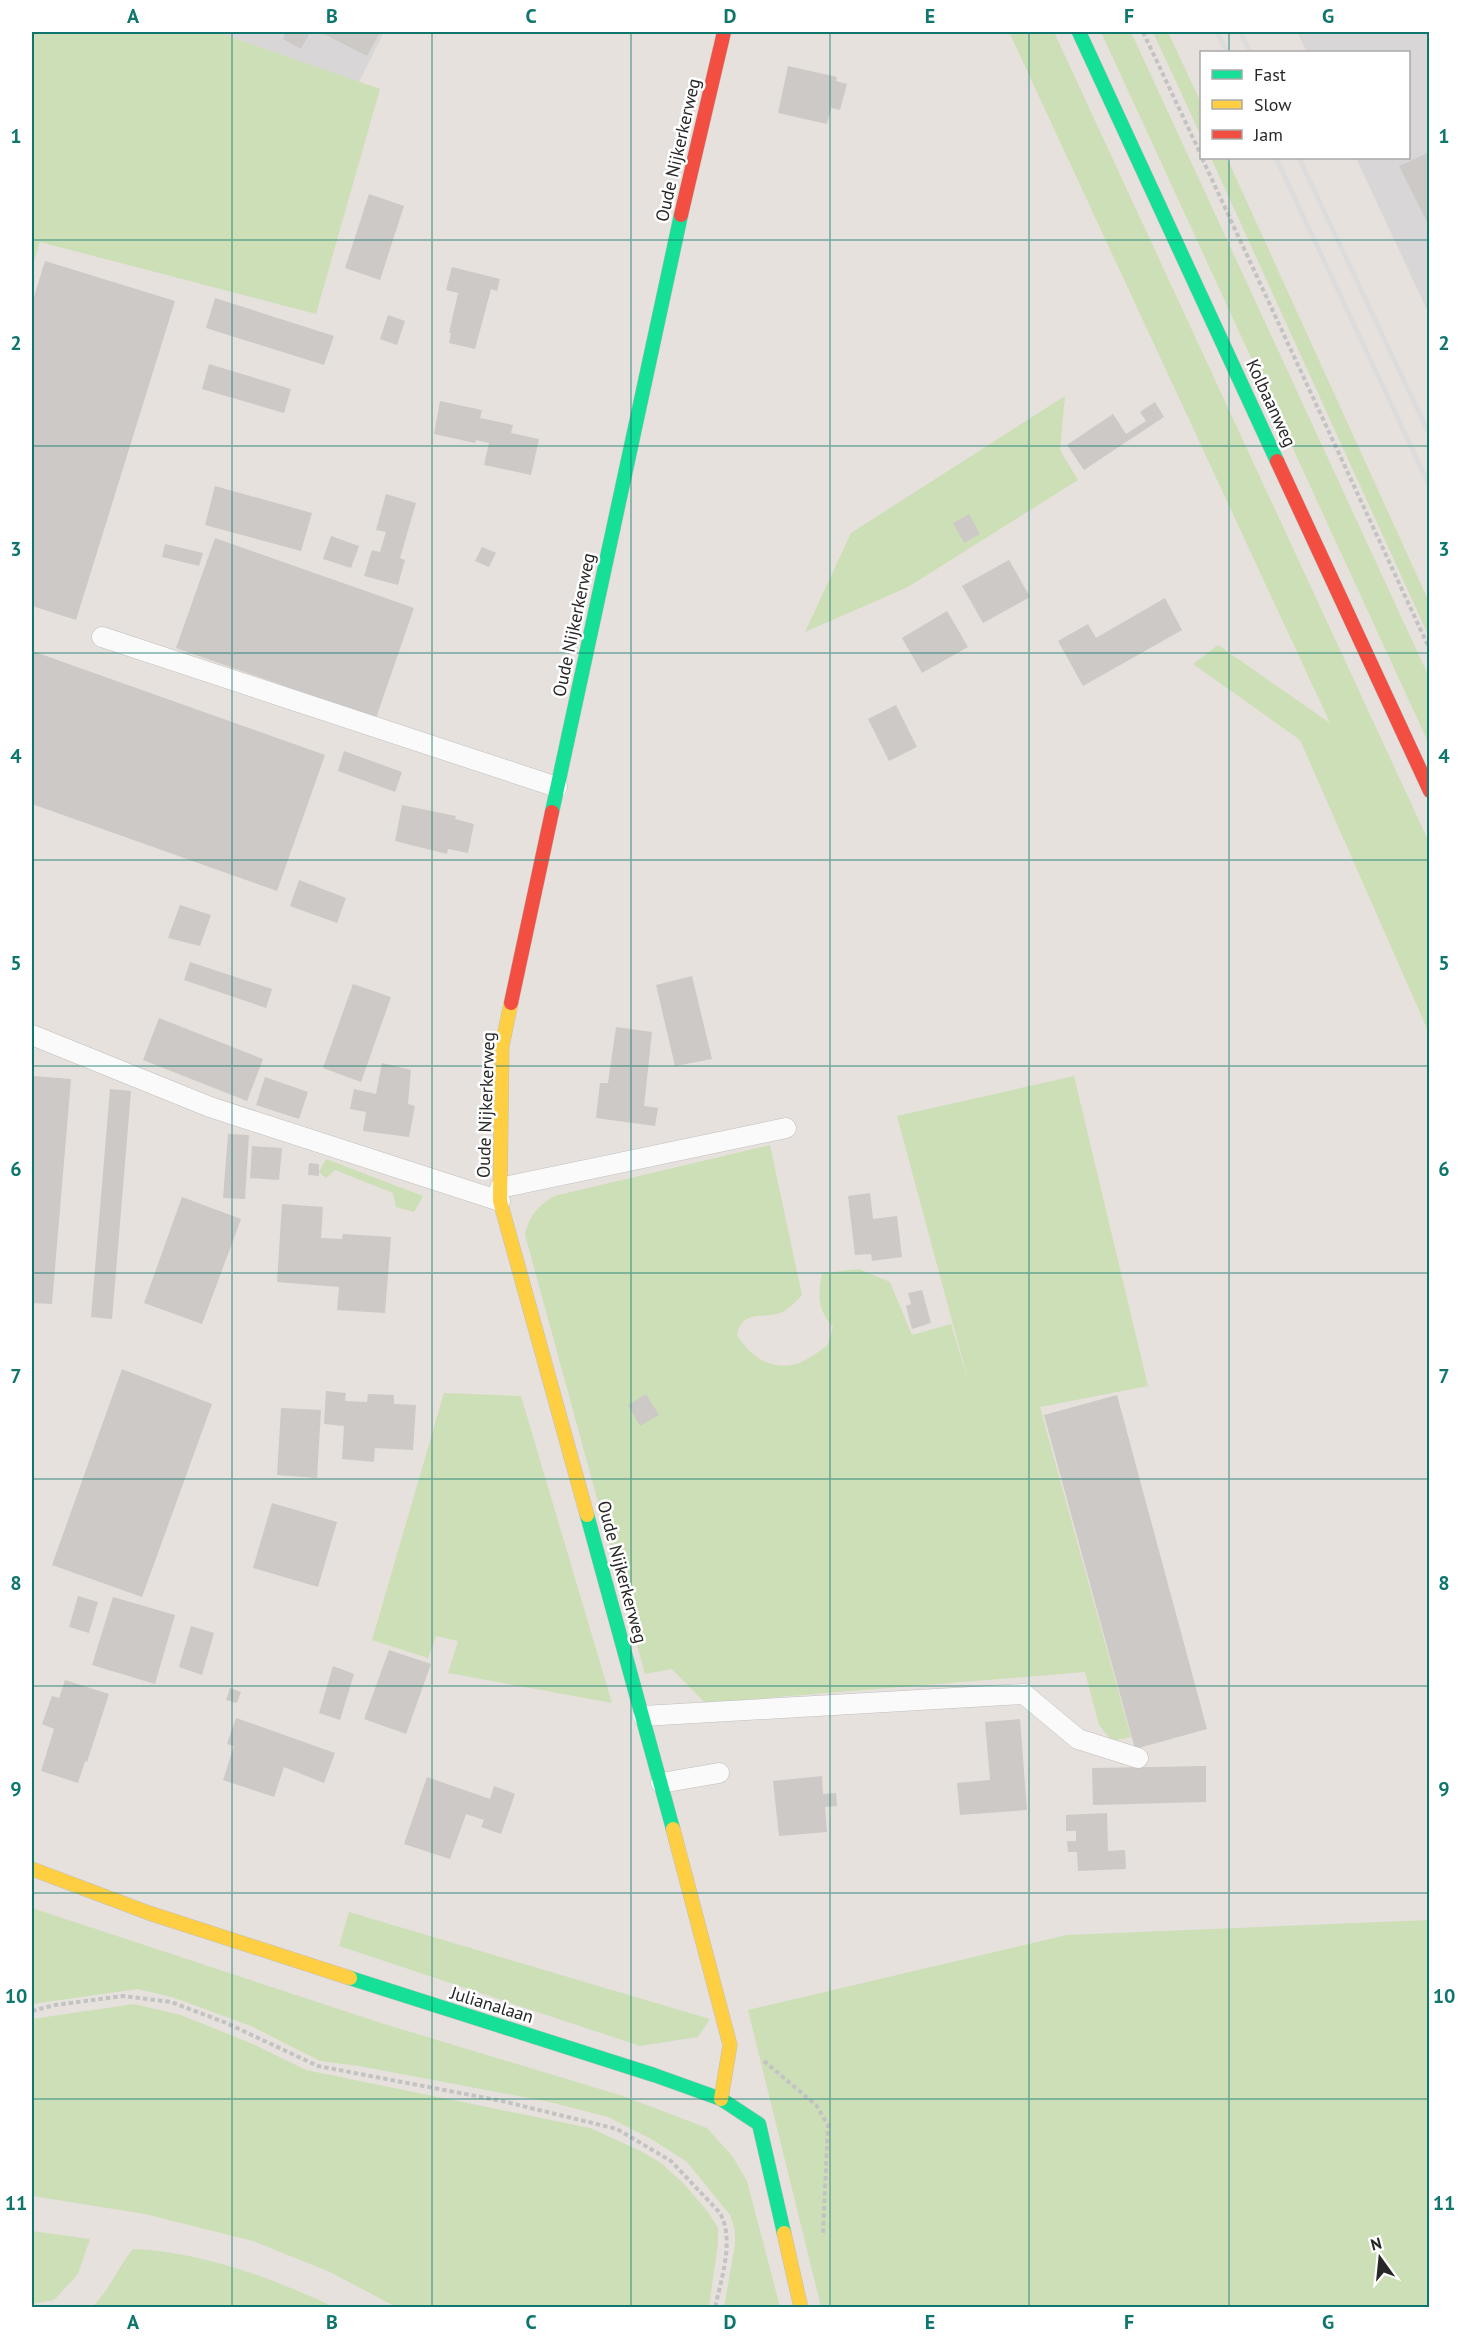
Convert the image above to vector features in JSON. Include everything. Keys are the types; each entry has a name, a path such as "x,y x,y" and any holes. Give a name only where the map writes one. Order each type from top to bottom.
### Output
{"street":[{"name":"Oude Nijkerkerweg","path":"721,2100 730,2045 643,1716 500,1195 502,1046 672,255 724,32"},
{"name":"Kolbaanweg","path":"1079,32 1430,791"},
{"name":"Julianalaan","path":"32,1869 149,1913 417,2001 573,2048 721,2100 759,2124 801,2307"}],"lane":[{"path":"102,637 557,788"},
{"path":"32,1035 210,1107 500,1195 786,1128"},
{"path":"643,1716 1024,1694 1078,1739 1138,1758"},
{"path":"661,1783 719,1773"}],"path":[{"path":"1143,32 1200,153"},
{"path":"1203,159 1430,650"},
{"path":"32,2011 55,2005 123,1996 171,2002 224,2022 318,2066 501,2101 617,2129 671,2161 720,2213 725,2222 727,2233 724,2264 715,2307"},
{"path":"730,2045 761,2058 797,2087 816,2105 828,2125 823,2235"}],"shaded area":[{"path":"217,32 384,32 359,82"},
{"path":"1297,32 1429,32 1429,314 1356,159 1410,159 1410,51 1306,51"}],"green space":[{"path":"32,32 217,32 380,89 316,314 40,242 32,267"},
{"path":"1009,32 1054,32 1429,842 1429,1033 1300,740 1193,664 1218,645 1330,723"},
{"path":"1101,32 1131,32 1429,677 1429,744"},
{"path":"1153,32 1168,32 1200,101 1200,134"},
{"path":"1211,159 1227,159 1429,602 1429,637"},
{"path":"1065,396 1060,450 1078,480 908,587 805,632 851,533"},
{"path":"1074,1076 1148,1386 1040,1407 1131,1737 1112,1741 1099,1725 1085,1672 705,1703 672,1669 645,1674 525,1235 535,1212 554,1196 770,1145 802,1295 783,1312 754,1316 743,1321 737,1335 742,1342 753,1354 774,1365 796,1364 810,1357 828,1345 833,1327 821,1308 822,1273 859,1269 890,1282 912,1335 951,1324 969,1384 897,1116"},
{"path":"326,1159 423,1196 414,1212 396,1207 393,1193 335,1170 326,1178 319,1172"},
{"path":"444,1393 521,1396 612,1703 448,1673 458,1641 436,1636 428,1658 372,1640"},
{"path":"32,1908 381,2023 623,2096 707,2128 733,2157 747,2181 780,2307 724,2307 735,2245 735,2230 730,2215 687,2162 653,2140 608,2117 550,2102 359,2066 320,2061 251,2026 175,1998 138,1989 32,2004"},
{"path":"349,1912 710,2019 698,2037 640,2046 339,1946"},
{"path":"1429,1920 1429,2307 821,2307 748,2010 1067,1935"},
{"path":"134,2004 181,2015 253,2044 306,2070 590,2128 641,2151 661,2163 684,2184 708,2212 718,2228 709,2307 396,2307 330,2272 253,2241 145,2214 32,2196 32,2019"},
{"path":"32,2231 90,2239 78,2274 54,2300 32,2304"},
{"path":"133,2249 185,2255 236,2268 334,2307 92,2307"}],"building":[{"path":"286,32 310,32 301,49 283,39"},
{"path":"320,32 380,32 367,56"},
{"path":"788,66 837,77 836,81 847,84 840,110 831,108 827,124 778,113"},
{"path":"1430,152 1430,228 1399,166"},
{"path":"369,194 404,206 380,280 345,268"},
{"path":"45,261 175,301 76,620 32,606 32,303"},
{"path":"452,267 500,279 497,291 491,289 475,349 449,343 458,293 446,290"},
{"path":"215,298 334,336 324,365 206,328"},
{"path":"388,315 405,321 397,345 380,339"},
{"path":"209,364 291,389 284,413 202,389"},
{"path":"440,401 482,410 480,418 513,425 511,433 539,439 531,475 484,465 489,443 476,440 475,443 434,434"},
{"path":"1155,402 1164,417 1084,470 1067,445 1113,414 1126,434 1146,421 1140,412"},
{"path":"215,486 312,513 301,551 205,525"},
{"path":"386,494 416,503 400,558 405,560 398,585 364,576 372,550 380,552 386,532 376,530"},
{"path":"969,514 980,534 964,543 953,523"},
{"path":"331,536 359,546 351,568 323,559"},
{"path":"215,538 414,608 376,718 176,648"},
{"path":"165,544 203,553 199,566 162,557"},
{"path":"482,547 496,553 489,567 475,561"},
{"path":"1009,560 1030,597 983,623 962,586"},
{"path":"1165,598 1182,630 1083,686 1058,641 1088,624 1096,638"},
{"path":"947,611 968,647 922,673 902,638"},
{"path":"32,651 325,755 277,891 32,804"},
{"path":"896,705 917,747 889,761 868,719"},
{"path":"344,751 402,772 395,792 338,771"},
{"path":"402,805 456,816 455,819 474,824 468,853 448,849 447,854 395,841"},
{"path":"299,880 346,898 337,923 290,906"},
{"path":"180,905 211,915 200,946 168,938"},
{"path":"190,962 272,989 266,1008 184,980"},
{"path":"692,976 712,1059 675,1066 656,985"},
{"path":"353,984 391,997 361,1082 323,1068"},
{"path":"159,1018 263,1059 247,1101 143,1060"},
{"path":"616,1027 652,1032 644,1106 658,1108 655,1126 596,1118 600,1083 608,1083"},
{"path":"382,1063 411,1070 408,1104 415,1106 409,1137 363,1131 366,1112 350,1109 354,1089 376,1094"},
{"path":"32,1076 71,1079 52,1304 32,1303"},
{"path":"265,1077 308,1092 299,1119 256,1105"},
{"path":"110,1089 131,1091 112,1319 91,1317"},
{"path":"228,1134 249,1135 245,1199 223,1198"},
{"path":"252,1146 282,1148 279,1180 250,1178"},
{"path":"309,1163 319,1164 319,1176 308,1175"},
{"path":"870,1193 873,1219 897,1216 902,1257 872,1261 871,1254 855,1255 848,1196"},
{"path":"182,1197 241,1219 202,1324 144,1303"},
{"path":"282,1204 323,1207 321,1238 342,1239 343,1234 391,1237 385,1313 337,1310 339,1287 277,1282"},
{"path":"922,1290 931,1323 912,1329 906,1306 911,1304 908,1293"},
{"path":"122,1369 212,1404 142,1597 52,1565"},
{"path":"326,1391 346,1393 345,1401 367,1402 368,1394 394,1395 394,1404 416,1405 413,1450 375,1448 374,1462 342,1459 344,1426 324,1424"},
{"path":"646,1394 659,1415 640,1426 628,1405"},
{"path":"1117,1395 1207,1729 1135,1749 1044,1415"},
{"path":"281,1408 321,1410 317,1478 277,1475"},
{"path":"272,1503 337,1522 318,1587 253,1568"},
{"path":"78,1596 98,1602 89,1633 69,1627"},
{"path":"113,1597 175,1615 155,1684 92,1665"},
{"path":"191,1626 214,1633 202,1675 179,1667"},
{"path":"389,1650 431,1664 406,1734 364,1719"},
{"path":"333,1666 354,1674 340,1720 319,1713"},
{"path":"65,1680 109,1694 78,1783 41,1771 54,1729 42,1724 52,1696 59,1698"},
{"path":"230,1688 241,1692 237,1703 226,1700"},
{"path":"236,1718 335,1753 324,1783 284,1767 274,1797 223,1780 234,1746 227,1744"},
{"path":"1020,1719 1027,1810 960,1815 957,1783 990,1780 985,1722"},
{"path":"1206,1766 1206,1802 1093,1805 1092,1768"},
{"path":"822,1776 823,1794 836,1793 837,1806 825,1807 827,1832 779,1836 773,1781"},
{"path":"427,1777 490,1799 494,1786 515,1794 501,1834 481,1827 484,1820 466,1814 450,1859 404,1844"},
{"path":"1107,1813 1108,1851 1125,1850 1126,1869 1078,1871 1077,1852 1068,1852 1067,1841 1076,1841 1076,1831 1066,1831 1066,1815"}],"railway":[{"path":"1217,32 1226,51"},
{"path":"1240,32 1250,51"},
{"path":"1276,159 1430,487"},
{"path":"1299,159 1430,436"}],"traffic: fast":[{"path":"1079,32 1277,461"},
{"path":"552,812 681,215"},
{"path":"587,1515 673,1829"},
{"path":"350,1978 654,2075 721,2099 759,2124 784,2233"}],"traffic: slow":[{"path":"511,1003 502,1046 500,1201 587,1515"},
{"path":"673,1829 730,2045 721,2099"},
{"path":"32,1869 149,1913 350,1978"},
{"path":"784,2233 801,2308"}],"traffic: jam":[{"path":"681,215 724,32"},
{"path":"1277,461 1430,791"},
{"path":"511,1003 552,812"}]}
